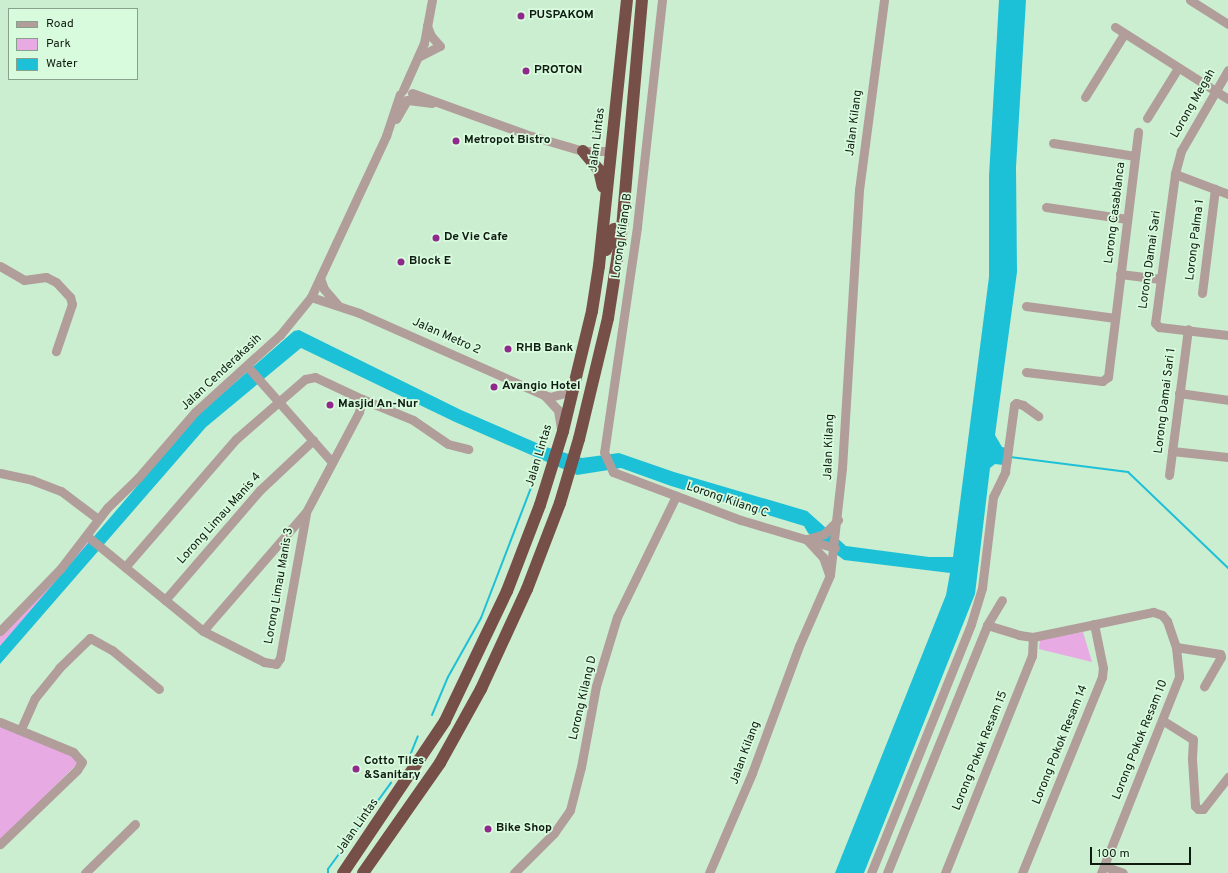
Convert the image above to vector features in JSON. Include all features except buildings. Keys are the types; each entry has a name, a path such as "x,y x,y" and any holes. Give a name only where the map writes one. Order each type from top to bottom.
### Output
{"highway":[{"name":"Jalan Lintas","path":"343,873 445,721 507,591 532,527 558,449 592,311 600,266 626,0"},
{"path":"363,873 389,838 440,763 481,689 528,589 560,503 590,397 608,318 622,228 642,0"},
{"path":"611,151 621,148 630,137"},
{"path":"583,151 599,170 606,200"},
{"path":"600,266 611,234 614,229 622,228"},
{"path":"356,873 389,838"}],"street":[{"path":"418,59 432,0"},
{"name":"Lorong Kilang B","path":"613,472 604,452 637,226 662,0"},
{"name":"Jalan Kilang","path":"709,873 752,773 773,715 830,575 838,520 859,190 884,0"},
{"path":"1190,0 1228,24"},
{"path":"418,59 440,46 431,36 427,26"},
{"path":"1115,27 1228,99"},
{"path":"1085,97 1124,34"},
{"name":"Jalan Cenderakasih","path":"0,631 89,538 98,519 195,412 249,367 280,335 311,297 407,94 418,59"},
{"path":"1147,118 1178,68"},
{"name":"Lorong Megah","path":"1174,174 1186,140 1228,70"},
{"path":"407,94 447,104 507,127 583,151 611,151"},
{"name":"Lorong Casablanca","path":"1026,372 1102,381 1106,379 1138,132"},
{"path":"1053,143 1135,156"},
{"path":"1174,174 1228,194"},
{"name":"Lorong Damai Sari","path":"1174,174 1156,326 1228,335"},
{"name":"Lorong Palma 1","path":"1202,293 1215,189"},
{"path":"1046,207 1127,219"},
{"path":"0,266 24,280 46,277 56,282 70,297 72,304 56,352"},
{"name":"Lorong Casablanca","path":"1120,274 1161,279"},
{"name":"Jalan Metro 2","path":"320,278 324,288 337,304"},
{"name":"Jalan Metro 2","path":"311,297 337,304 544,395 559,413 561,430 558,449"},
{"path":"1026,306 1115,318"},
{"name":"Lorong Damai Sari 1","path":"1169,475 1188,329"},
{"path":"249,367 332,462"},
{"path":"544,395 561,394 577,374"},
{"path":"125,567 236,439 310,376 412,420 448,444 468,449"},
{"path":"1179,393 1228,400"},
{"path":"89,538 202,631 306,512 359,412 362,399"},
{"path":"871,873 971,624 982,588 993,496 1004,472 1014,405 1016,403 1023,405 1038,416"},
{"name":"Lorong Limau Manis 4","path":"165,600 260,490 313,440"},
{"path":"1172,451 1228,457"},
{"name":"Lorong Kilang C","path":"613,472 741,520 835,548"},
{"path":"0,473 32,480 61,491 98,519"},
{"name":"Lorong Kilang D","path":"514,873 554,833 570,810 575,798 596,686 617,617 676,496"},
{"name":"Lorong Limau Manis 3","path":"202,631 264,662 276,664 280,658 306,512"},
{"path":"830,575 823,557 806,539 824,534 838,520"},
{"path":"886,873 987,625 1002,600"},
{"name":"Lorong Pokok Resam 10","path":"1094,624 1153,612 1162,615 1176,647 1179,677 1102,869"},
{"path":"987,625 1019,636 1033,637 1094,624"},
{"name":"Lorong Pokok Resam 14","path":"1022,873 1102,677 1103,668 1094,624"},
{"name":"Lorong Pokok Resam 15","path":"945,873 1032,656 1033,637"},
{"path":"21,730 35,698 60,668 90,638 112,650 159,689"},
{"path":"1176,647 1220,654 1221,657 1204,687"},
{"path":"1162,720 1193,739 1192,759 1195,806 1198,809 1203,809 1228,777"},
{"path":"0,722 73,752 82,762 77,770 0,844"},
{"path":"85,873 135,824"},
{"path":"1102,869 1123,873"}],"green space":[{"path":"86,541 90,543 0,646 0,636"},
{"path":"1083,632 1092,662 1039,649 1040,639"},
{"path":"0,726 71,755 76,759 77,764 0,840"}],"water":[{"path":"999,0 1026,0 1016,167 1017,272 995,435 1002,447 1012,449 1011,466 995,464 990,468 975,594 864,873 835,873 946,595 950,573 844,560 808,533 804,526 671,486 621,468 577,475 455,422 301,348 206,427 0,664 0,646 198,415 294,331 299,330 461,410 546,447 582,458 619,453 674,472 807,511 846,546 929,557 953,557 989,277 989,176"}],"waterway":[{"path":"1010,457 1128,472 1228,568"},
{"path":"432,715 448,677 481,618 540,464"},
{"path":"411,753 418,736"},
{"path":"377,802 391,783"},
{"path":"328,873 328,869 372,809"}],"place":[{"name":"PUSPAKOM","path":"521,16"},
{"name":"PROTON","path":"526,71"},
{"name":"Metropot Bistro","path":"456,141"},
{"name":"De Vie Cafe","path":"436,238"},
{"name":"Block E","path":"401,262"},
{"name":"RHB Bank","path":"508,349"},
{"name":"Avangio Hotel","path":"494,387"},
{"name":"Masjid An-Nur","path":"330,405"},
{"name":"Cotto Tiles &Sanitary","path":"356,769"},
{"name":"Bike Shop","path":"488,829"}]}
